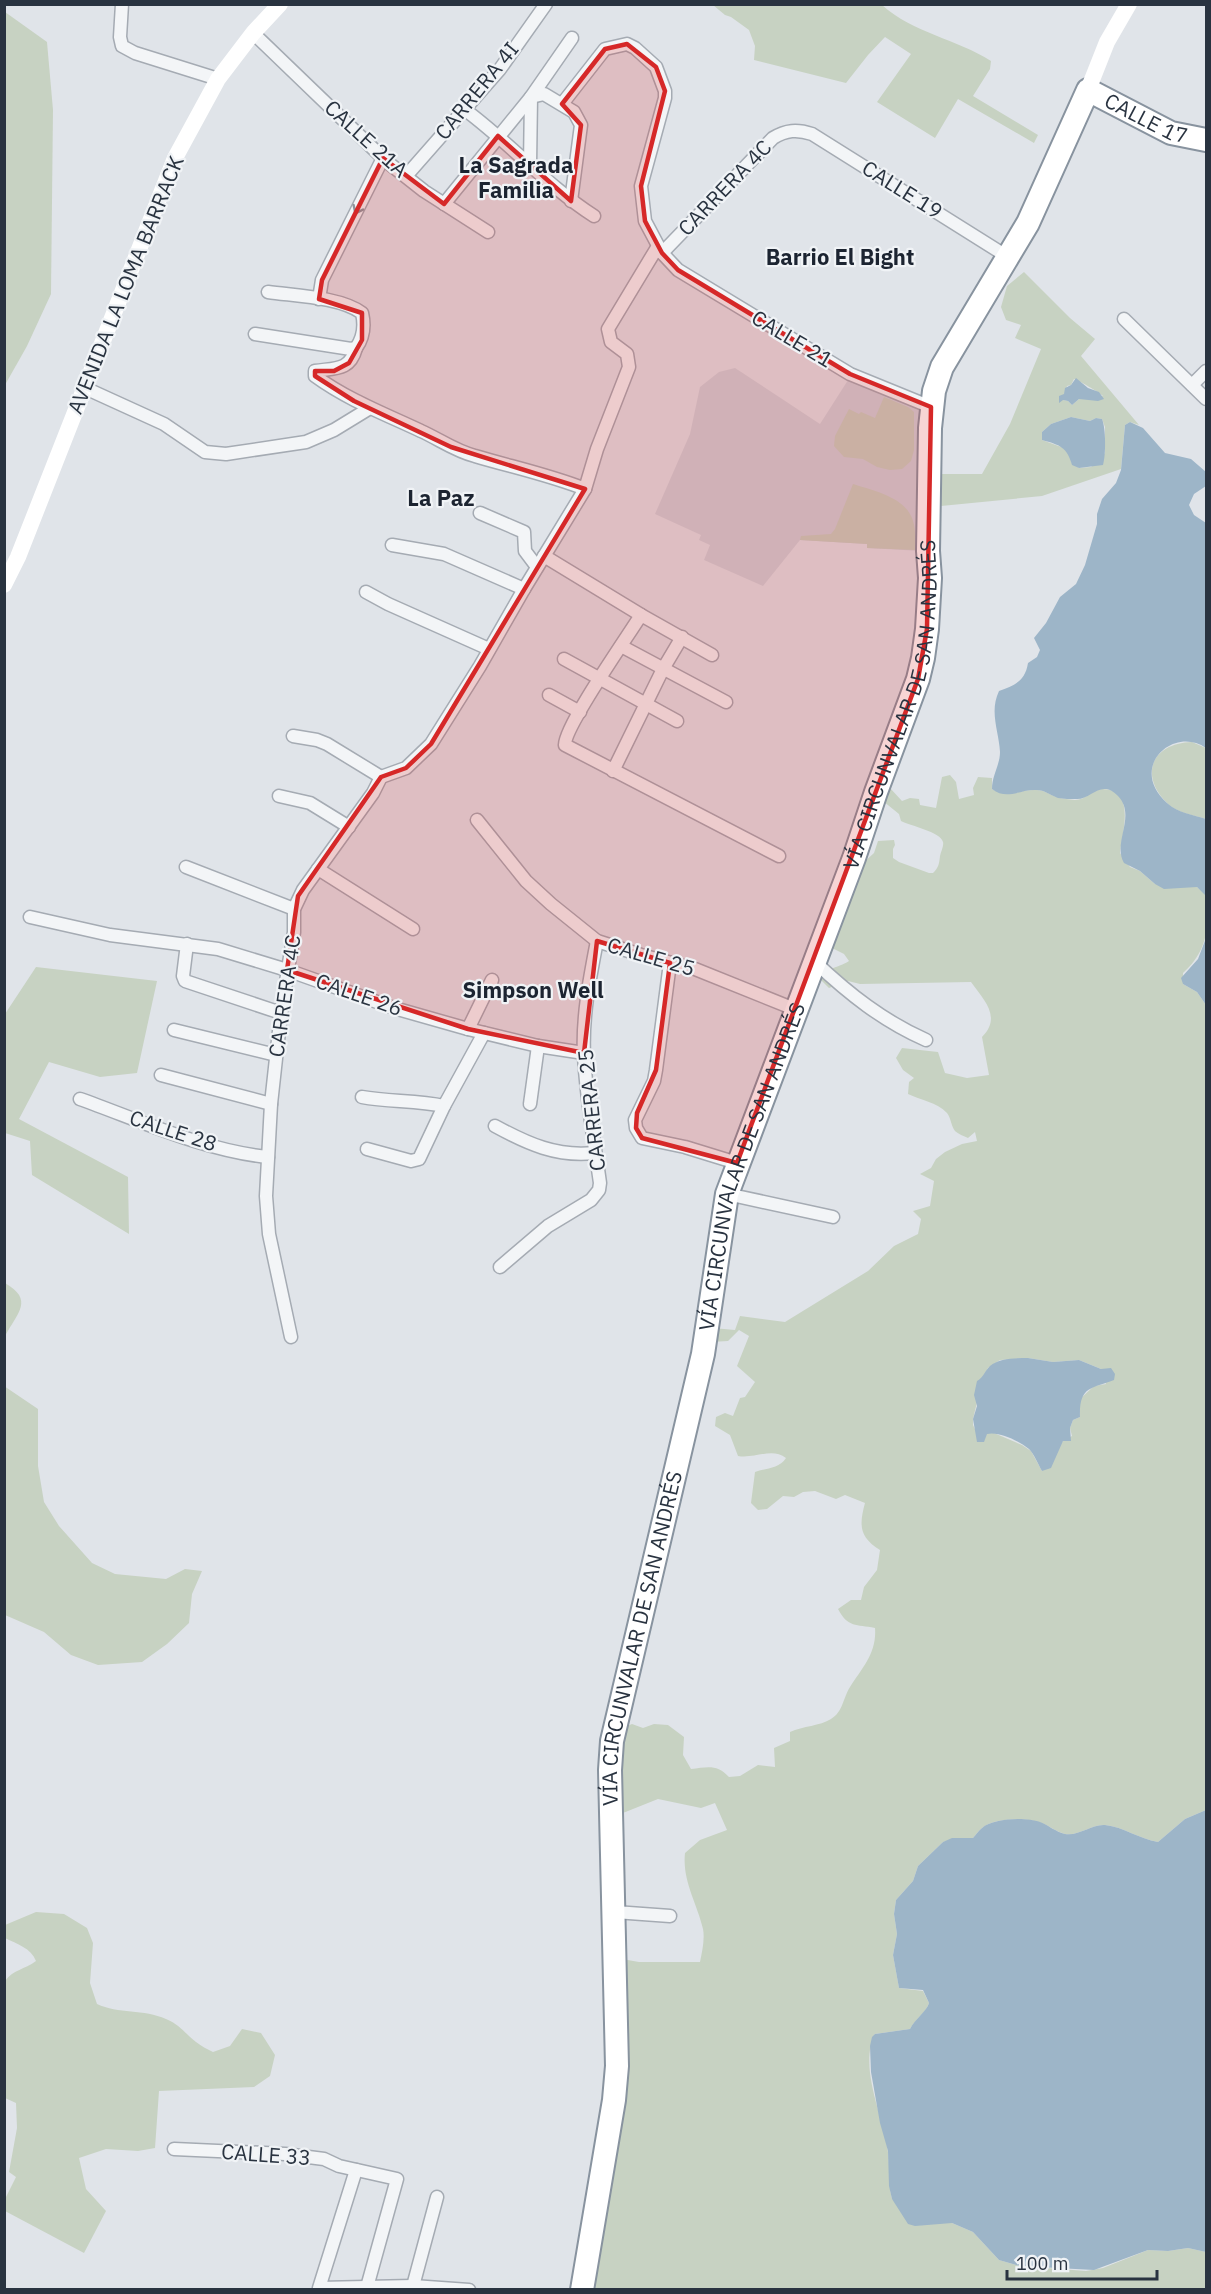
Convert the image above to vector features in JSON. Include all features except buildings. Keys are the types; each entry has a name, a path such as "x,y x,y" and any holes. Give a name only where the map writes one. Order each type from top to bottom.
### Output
{"highway":[{"name":"CALLE 17","path":"1088,90 1171,133 1206,140"},
{"name":"VÍA CIRCUNVALAR DE SAN ANDRÉS","path":"582,2289 614,2100 617,2066 610,1770 612,1741 703,1354 727,1194 815,962 918,679 923,658 930,587 928,551 931,407 942,367 1028,223 1088,90"}],"main road":[{"name":"AVENIDA LA LOMA BARRACK","path":"4,585 18,557 176,159 218,79 253,33 280,4"},
{"path":"1088,90 1107,42 1129,4"}],"street":[{"path":"122,4 120,37 122,46 135,53 218,79"},
{"name":"CARRERA 4I","path":"406,176 500,69 546,4"},
{"name":"CALLE 21A","path":"253,33 383,158 444,204 488,232"},
{"path":"444,204 531,97 572,38"},
{"path":"562,104 605,49 627,44 635,48 656,67 665,91 665,98 641,186 645,221 660,250"},
{"path":"531,97 544,94 562,104 574,112 581,125 570,201"},
{"path":"530,165 531,97"},
{"path":"464,108 570,201 594,216"},
{"name":"CALLE 19","path":"793,130 812,134 1008,257"},
{"name":"CARRERA 4C","path":"291,1337 269,1234 266,1196 276,1055 294,932 294,909 298,896 373,793 381,777 406,768 430,744 480,666 585,489 597,449 629,367 627,354 611,342 608,329 660,250 773,138 793,130"},
{"path":"319,299 322,280 383,158"},
{"name":"CALLE 21","path":"660,250 678,270 850,374 931,407"},
{"path":"268,292 319,299 354,308 362,313 364,322 362,340 356,348 354,357 349,363 334,371 315,371 315,376 338,392 473,456 565,481 585,489"},
{"path":"1124,319 1206,399"},
{"path":"255,334 356,348"},
{"path":"1192,385 1206,371"},
{"path":"85,388 164,424 205,452 226,454 306,442 334,430 370,408"},
{"path":"480,513 524,532 525,551 541,561 712,655"},
{"path":"392,545 444,554 524,589"},
{"path":"366,592 489,649"},
{"path":"641,615 580,712 565,745 779,856"},
{"path":"613,771 663,669 682,637"},
{"path":"621,646 726,702"},
{"path":"564,659 677,721"},
{"path":"549,695 580,712"},
{"path":"293,736 327,744 381,777"},
{"path":"279,796 310,803 349,827"},
{"name":"CALLE 25","path":"477,820 526,880 551,904 597,940 641,956 720,978 797,1010"},
{"path":"186,867 294,909"},
{"path":"318,869 413,929"},
{"name":"CALLE 26","path":"30,917 110,935 218,949 287,970 394,1008 538,1046 584,1053"},
{"name":"CARRERA 25","path":"500,1267 548,1226 591,1200 596,1195 600,1183 594,1153 584,1053 589,978 597,940"},
{"path":"187,944 183,976 185,981 281,1013"},
{"path":"815,962 842,987 885,1019 926,1040"},
{"path":"670,963 656,1070 637,1113 636,1128 642,1138 685,1147 737,1163"},
{"path":"468,1029 492,980"},
{"path":"174,1030 276,1055"},
{"path":"367,1149 403,1159 417,1160 484,1033"},
{"path":"530,1104 538,1046"},
{"path":"161,1075 271,1104"},
{"path":"362,1097 384,1101 420,1101 444,1106"},
{"name":"CALLE 28","path":"80,1099 196,1140 268,1157"},
{"path":"495,1126 540,1148 577,1155 594,1153"},
{"path":"727,1194 834,1217"},
{"path":"615,1912 670,1916"},
{"name":"CALLE 33","path":"174,2149 285,2154 324,2160 397,2179 367,2287"},
{"path":"356,2170 319,2288 413,2286 470,2289"},
{"path":"413,2286 437,2197"}],"highlighted area":[{"path":"627,44 656,67 665,91 641,186 645,221 662,253 678,270 850,374 931,407 927,629 918,679 737,1163 642,1138 636,1128 637,1113 656,1070 670,963 597,941 584,1053 468,1029 287,970 298,896 381,777 406,768 431,744 585,489 451,447 354,401 315,376 315,371 334,371 349,363 362,340 362,313 319,299 322,280 383,158 444,204 498,136 571,201 581,125 562,104 605,49"}],"shaded area":[{"path":"735,368 820,424 850,377 926,408 922,551 867,548 867,544 800,540 763,586 704,560 710,545 699,540 701,535 655,514 690,434 700,387 719,372"}],"green space":[{"path":"713,5 882,5 907,22 991,61 990,69 973,96 1038,135 1034,143 958,99 935,138 877,102 911,54 885,37 846,83 754,60 755,46 749,30"},
{"path":"5,12 47,42 53,110 51,294 27,346 5,385"},
{"path":"1024,272 1070,318 1095,339 1081,356 1139,425 1130,422 1125,425 1121,469 1042,496 941,506 939,474 982,474 1010,424 1041,349 1015,338 1021,325 1006,320 1001,307 1007,286","holes":["1074,379 1088,386 1103,396 1079,399 1072,405 1063,400 1067,386 1071,385","1071,417 1090,421 1096,418 1102,419 1105,427 1105,453 1091,467 1079,468 1071,462 1071,457 1064,448 1042,440 1042,432 1051,424"]},
{"path":"884,397 914,412 914,450 911,461 902,469 890,470 877,467 863,459 844,457 834,446 835,436 849,409 875,418"},
{"path":"853,484 879,492 904,506 914,524 915,550 867,548 867,544 800,540 801,536 831,534"},
{"path":"1192,742 1206,748 1206,819 1175,809 1158,792 1153,781 1154,762 1159,754 1179,744"},
{"path":"950,775 956,782 959,799 974,795 973,788 978,777 992,778 992,789 1005,793 1039,790 1059,798 1075,800 1101,789 1112,791 1119,796 1123,804 1125,813 1120,853 1130,867 1140,871 1155,884 1197,887 1205,894 1207,927 1205,937 1197,956 1183,973 1183,984 1197,992 1206,1005 1206,1810 1185,1819 1158,1842 1105,1825 1065,1834 1038,1822 1022,1819 1004,1820 988,1824 973,1838 943,1842 918,1866 913,1881 896,1900 894,1914 897,1934 893,1955 899,1988 923,1991 929,2003 910,2029 875,2034 869,2062 874,2093 886,2138 892,2199 941,2223 952,2223 973,2232 999,2260 1020,2266 1086,2271 1103,2268 1148,2250 1168,2251 1188,2248 1206,2252 1206,2289 591,2290 627,2046 628,2015 622,1959 639,1962 700,1962 703,1929 688,1882 685,1853 700,1840 727,1830 715,1803 701,1808 658,1799 618,1815 620,1729 632,1724 643,1728 654,1724 668,1725 684,1737 683,1755 691,1769 716,1768 729,1777 740,1776 758,1765 775,1767 774,1748 790,1741 790,1732 817,1725 838,1713 874,1645 875,1628 849,1622 838,1609 851,1600 861,1600 864,1587 877,1570 880,1550 868,1540 862,1530 865,1503 845,1495 836,1499 815,1491 803,1492 794,1497 783,1496 767,1509 758,1510 751,1503 755,1472 776,1466 786,1458 775,1453 738,1456 730,1435 715,1426 716,1417 725,1413 733,1416 740,1398 745,1397 755,1382 737,1366 749,1336 739,1330 728,1341 711,1342 713,1328 735,1330 740,1316 785,1322 868,1271 894,1246 918,1234 921,1219 913,1211 930,1206 934,1181 920,1174 931,1168 936,1159 945,1152 962,1144 977,1141 975,1132 968,1138 955,1131 943,1109 908,1094 909,1082 914,1078 903,1070 896,1058 902,1048 938,1052 945,1073 967,1078 989,1075 982,1037 988,1030 991,1016 985,1002 971,982 860,984 848,981 829,988 818,977 849,961 844,954 832,948 862,864 874,853 878,841 894,840 893,858 899,862 929,873 933,873 938,865 943,845 941,838 901,821 899,814 878,797 890,788 902,801 910,798 919,799 920,805 936,808 942,777","holes":["1028,1358 1053,1362 1079,1360 1101,1369 1106,1384 1094,1386 1080,1399 1080,1417 1073,1420 1070,1428 1072,1436 1063,1441 1042,1471 1031,1451 994,1433 977,1433 973,1419 983,1377 988,1368 1000,1360"]},
{"path":"36,967 157,981 137,1073 100,1077 49,1062 19,1119 128,1177 129,1234 32,1175 30,1141 5,1133 5,1014"},
{"path":"5,1283 19,1295 21,1307 5,1336"},
{"path":"4,1386 38,1409 38,1466 44,1502 59,1526 92,1563 115,1574 166,1579 185,1569 202,1571 192,1594 189,1623 167,1644 142,1662 98,1665 71,1655 44,1632 5,1615"},
{"path":"36,1912 64,1914 87,1928 93,1943 90,1983 97,2004 166,2019 213,2052 230,2046 242,2029 261,2033 275,2055 270,2076 254,2087 159,2091 155,2148 138,2151 106,2149 79,2158 86,2189 106,2211 84,2253 5,2211 5,2199 16,2177 9,2172 17,2128 16,2103 5,2098 5,1981 12,1974 36,1961 19,1944 5,1938 5,1925"}],"water":[{"path":"1076,378 1088,388 1099,392 1104,399 1098,401 1079,399 1072,405 1063,400 1059,403 1059,396 1064,394 1065,388 1071,385"},
{"path":"1071,417 1090,421 1096,418 1102,419 1105,442 1103,465 1079,468 1072,465 1065,450 1054,443 1042,440 1042,432 1051,424"},
{"path":"1130,422 1143,428 1165,453 1191,459 1206,472 1206,486 1194,494 1189,505 1194,515 1206,523 1206,748 1193,742 1181,742 1169,746 1160,753 1153,764 1152,776 1156,789 1167,803 1181,811 1206,819 1206,910 1205,895 1197,887 1164,889 1140,871 1124,863 1121,846 1125,812 1123,804 1112,791 1101,789 1081,798 1069,799 1058,798 1039,790 1003,794 992,789 1000,752 995,714 999,691 1014,685 1021,679 1028,663 1037,657 1040,650 1034,638 1046,623 1060,597 1076,584 1085,565 1102,499 1116,483 1121,470 1125,425"},
{"path":"1206,938 1206,1005 1197,992 1183,984 1181,978 1198,959"},
{"path":"1028,1358 1053,1362 1079,1360 1101,1369 1111,1368 1115,1374 1114,1380 1093,1387 1084,1394 1080,1417 1073,1420 1070,1428 1071,1441 1063,1441 1051,1468 1042,1471 1029,1449 1009,1437 992,1433 987,1434 984,1442 977,1442 973,1419 977,1406 974,1395 977,1381 988,1368 1003,1360"},
{"path":"1206,1810 1206,2252 1188,2248 1168,2251 1148,2250 1094,2270 1020,2266 999,2260 973,2232 952,2223 915,2226 908,2224 892,2199 889,2186 888,2151 880,2123 871,2072 870,2046 875,2034 910,2029 929,2003 923,1990 899,1988 893,1955 897,1934 894,1914 896,1900 913,1881 918,1866 943,1842 952,1838 973,1838 987,1825 1001,1820 1034,1820 1065,1834 1105,1825 1158,1842 1185,1819"}],"district":[{"name":"La Sagrada Familia","path":"516,178"},
{"name":"Barrio El Bight","path":"840,257"},
{"name":"La Paz","path":"441,498"},
{"name":"Simpson Well","path":"533,990"}]}
